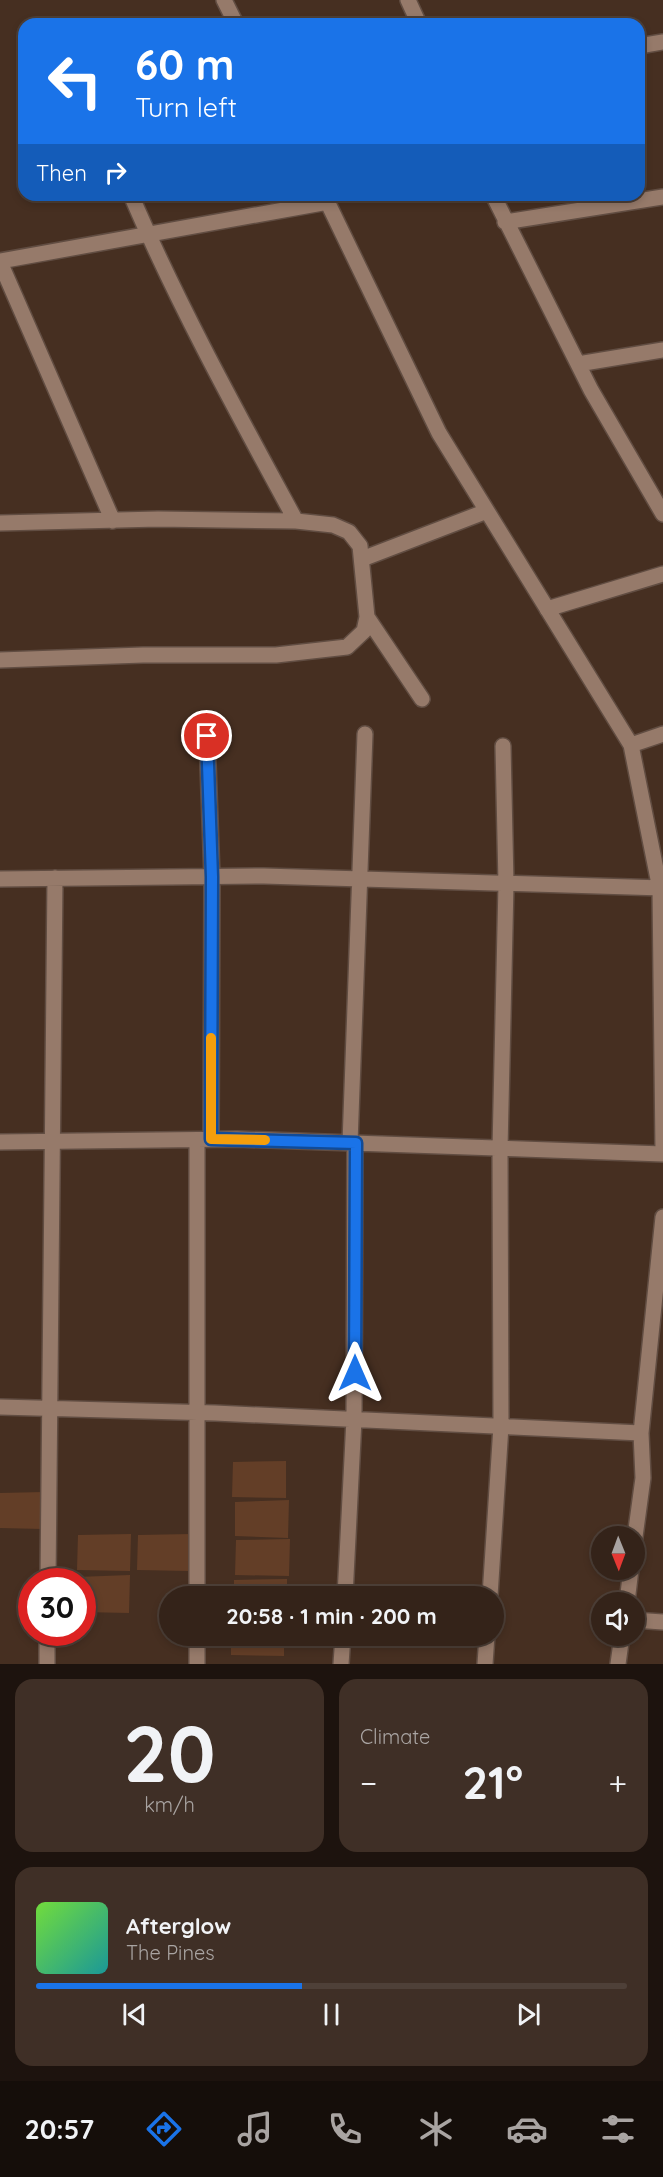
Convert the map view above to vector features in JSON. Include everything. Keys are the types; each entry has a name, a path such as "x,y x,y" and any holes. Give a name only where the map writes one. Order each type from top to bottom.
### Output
{"street":[{"path":"224,0 233,18"},
{"path":"408,0 416,18"},
{"path":"645,45 663,42"},
{"path":"645,200 663,197"},
{"path":"134,201 237,412 296,521"},
{"path":"113,521 0,261 311,201"},
{"path":"0,1142 204,1139 663,1152 662,888 631,745 438,433 327,201"},
{"path":"496,201 578,364 663,514"},
{"path":"505,222 638,201"},
{"path":"578,364 663,350"},
{"path":"362,560 487,511"},
{"path":"0,523 296,521 333,525 349,532 360,546 367,616 364,631 347,647 276,656 143,655 0,660"},
{"path":"547,609 663,574"},
{"path":"367,616 422,699"},
{"path":"346,1586 354,1419 353,1143 365,734"},
{"path":"631,745 663,734"},
{"path":"197,1586 198,1412 212,877 207,736"},
{"path":"491,1586 501,1426 500,1149 506,884 504,746"},
{"path":"0,879 264,876 662,888"},
{"path":"48,1568 55,878"},
{"path":"636,1526 643,1478 641,1433 663,1217"},
{"path":"0,1407 198,1412 641,1433"},
{"path":"645,1621 663,1622"},
{"path":"47,1646 47,1664"},
{"path":"197,1646 197,1664"},
{"path":"341,1664 342,1646"},
{"path":"485,1664 486,1646"},
{"path":"618,1664 620,1646"}],"building":[{"path":"286,1461 286,1498 232,1497 233,1462"},
{"path":"44,1492 43,1529 0,1528 0,1493"},
{"path":"289,1500 288,1538 235,1536 235,1502"},
{"path":"131,1534 130,1571 77,1568 78,1535"},
{"path":"191,1534 190,1571 137,1570 138,1535"},
{"path":"290,1539 289,1576 235,1575 236,1540"},
{"path":"130,1575 129,1613 96,1612 96,1576"},
{"path":"287,1579 287,1586 234,1586 234,1580"},
{"path":"231,1646 284,1646 284,1656 231,1655"}],"slow traffic":[{"path":"211,1038 211,1139 265,1140"}],"route":[{"path":"207,736 212,877 211,1139 356,1143 355,1373"}]}
